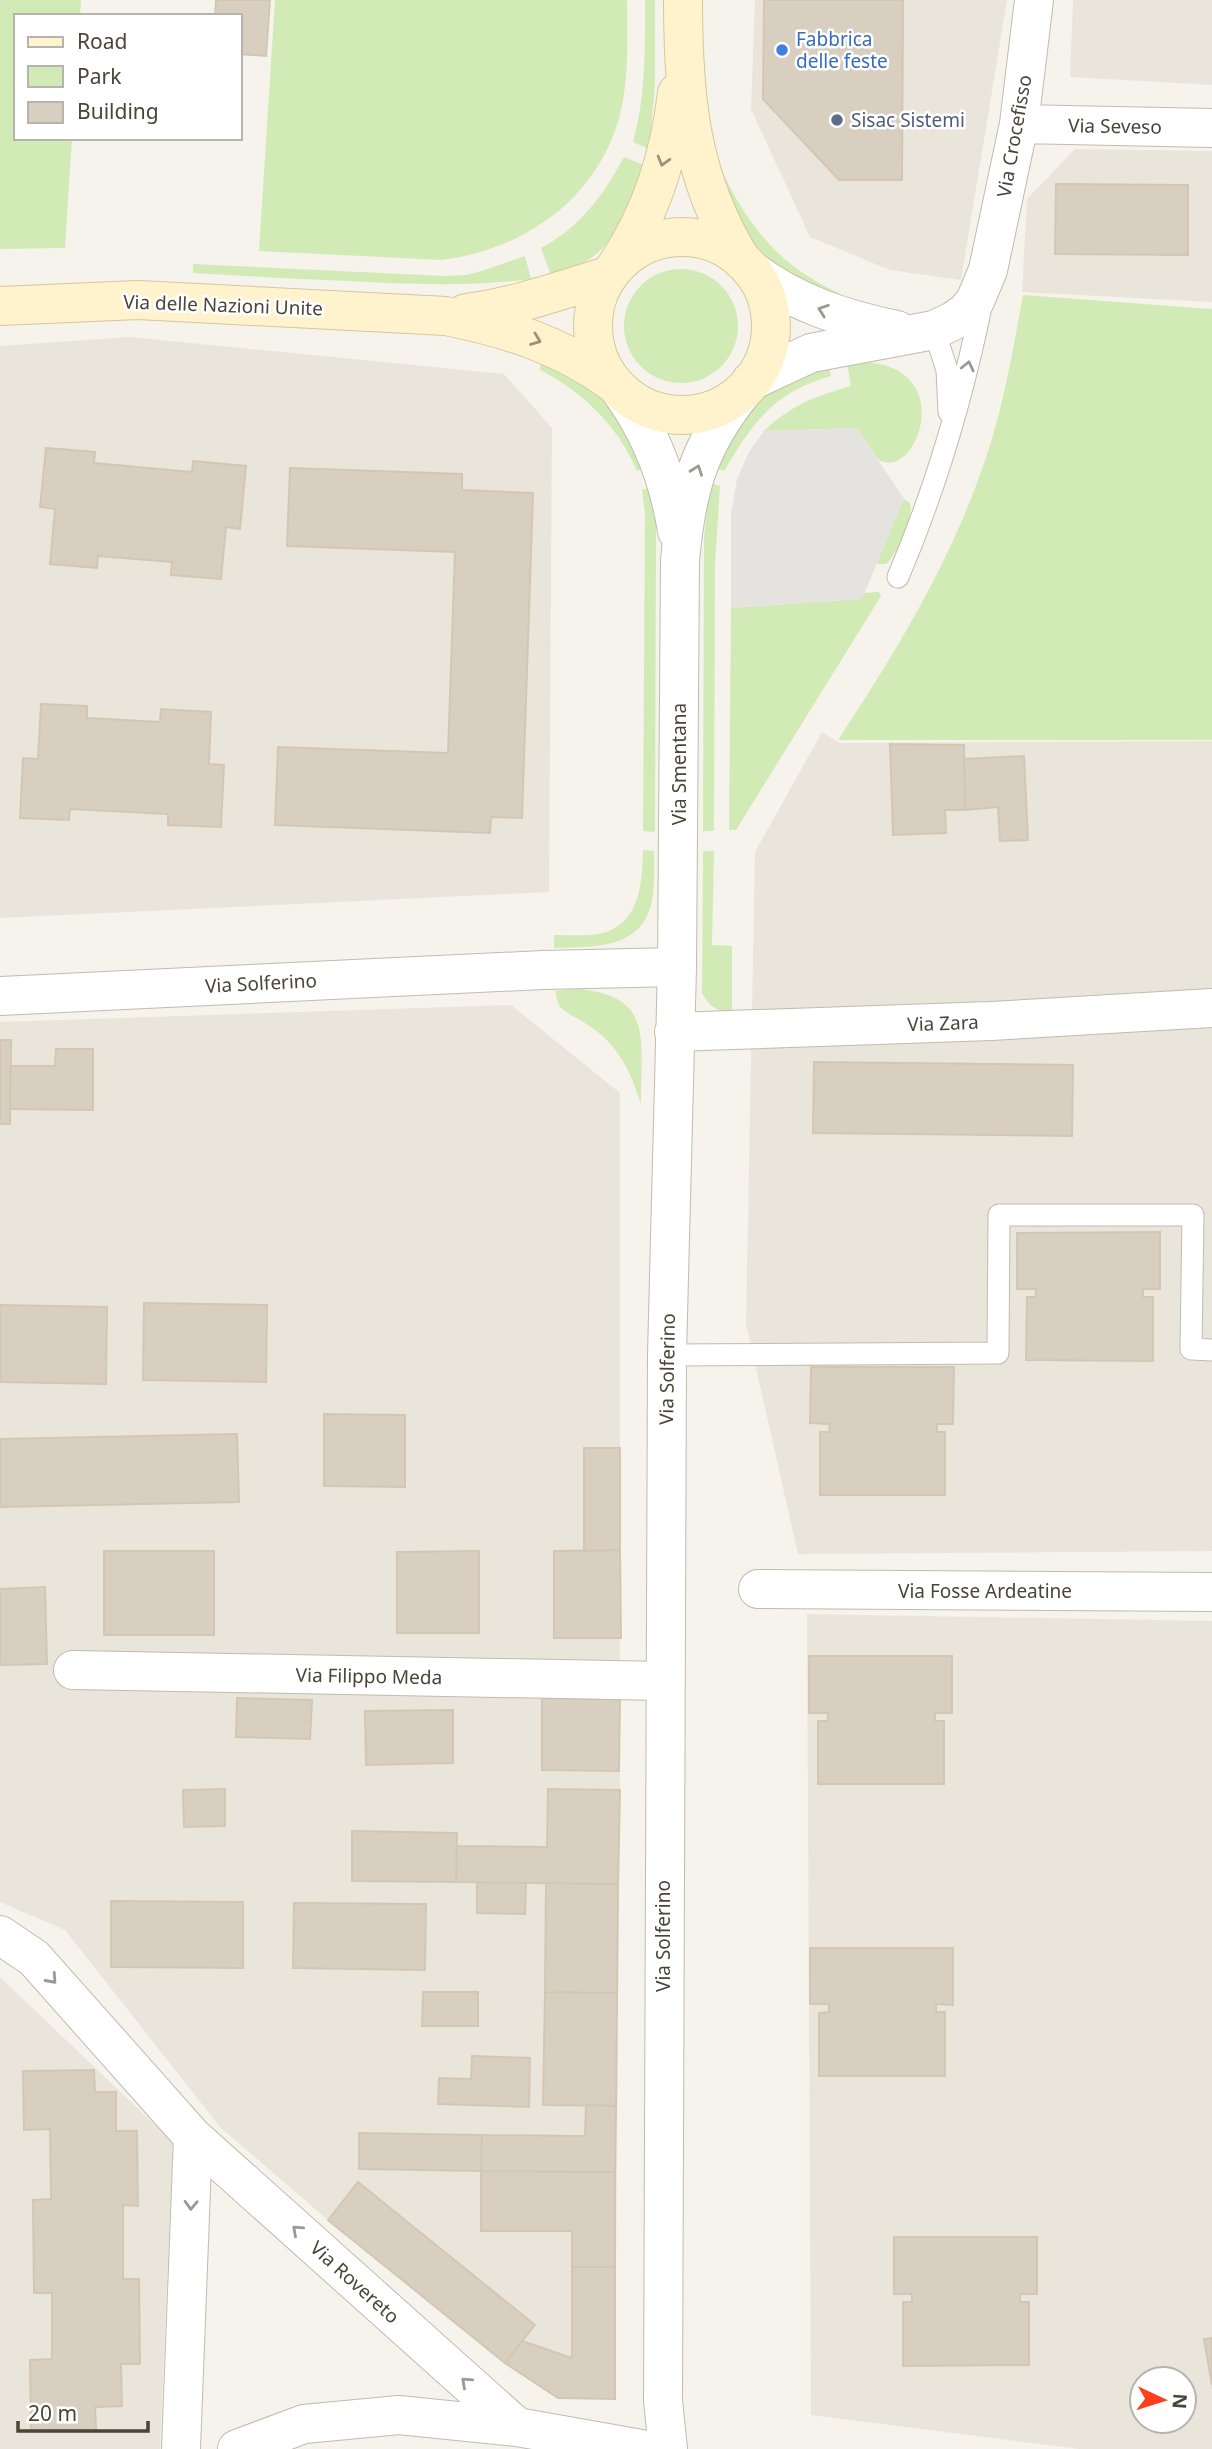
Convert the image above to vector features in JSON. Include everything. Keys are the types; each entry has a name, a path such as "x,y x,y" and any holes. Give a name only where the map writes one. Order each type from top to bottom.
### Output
{"street":[{"path":"446,316 492,325 536,339 574,357 648,409 679,415 709,411 721,406 747,386 765,359 770,320 765,294 724,232 699,167 688,104 683,46 683,0"},
{"name":"Via Crocefisso","path":"747,386 811,353 923,331 954,321 975,301 988,270 1019,124 1034,0"},
{"path":"617,387 597,354 593,324 599,294 640,224 663,164 676,102 683,46"},
{"name":"Via Seveso","path":"1019,124 1212,128"},
{"path":"446,316 495,309 540,298 611,272 639,248 667,238 683,237 709,242 732,253 788,296 820,310 867,324 923,331"},
{"name":"Via delle Nazioni Unite","path":"0,306 138,300 446,316"},
{"name":"Via Smentana","path":"680,561 686,508 696,471 713,431 747,386"},
{"name":"Via Smentana","path":"617,387 639,417 664,472 677,528 680,561 677,967"},
{"name":"Via Solferino","path":"0,996 542,970 677,967 667,1355 664,1681 663,2400 668,2449"},
{"name":"Via Zara","path":"674,1032 977,1022 1212,1008"},
{"name":"Via Fosse Ardeatine","path":"758,1589 1212,1592"},
{"name":"Via Filippo Meda","path":"73,1671 664,1681"},
{"name":"Via Rovereto","path":"0,1935 34,1958 194,2137 517,2427"},
{"path":"181,2449 194,2137"},
{"path":"237,2449 304,2424 399,2415 517,2427 641,2449"}],"lane":[{"name":"Via Crocefisso","path":"898,577 922,522 958,405 988,270"},
{"name":"Via Crocefisso","path":"923,331 947,370 950,400 943,456"},
{"path":"667,1355 998,1353 999,1215 1193,1215 1191,1349 1212,1349"}],"shaded area":[{"path":"755,0 1007,0 961,280 890,270 810,237 751,109"},
{"path":"1073,0 1212,0 1212,85 1070,77"},
{"path":"1075,149 1212,151 1212,302 1022,292 1027,199"},
{"path":"129,337 504,374 552,428 549,892 0,918 0,346"},
{"path":"857,428 904,499 862,599 731,608 731,514 737,479 749,452 764,431"},
{"path":"822,732 840,743 1212,741 1212,1551 798,1554 746,1324 755,852"},
{"path":"511,1005 620,1093 620,1790 615,2399 558,2398 505,2363 328,2220 220,2127 65,1930 0,1902 0,1022"},
{"path":"807,1614 1212,1621 1212,2449 1079,2449 811,2415"},
{"path":"0,1977 173,2142 160,2449 0,2449"}],"green space":[{"path":"0,0 81,0 80,14 14,14 14,140 72,140 65,248 0,249"},
{"path":"275,0 627,0 626,81 616,128 589,179 570,201 524,234 498,246 471,255 442,260 259,251"},
{"path":"645,0 655,0 655,85 649,149 633,142 643,89"},
{"path":"624,157 646,166 638,190 618,229 591,258 551,275 541,248 579,220 608,185"},
{"path":"722,171 732,192 769,244 800,271 839,293 836,300 787,274 754,248 746,238 731,206"},
{"path":"525,256 531,279 485,283 395,283 193,273 193,264 466,275"},
{"path":"681,269 703,273 713,278 729,294 734,304 738,326 734,348 729,358 713,374 703,379 681,383 659,379 649,374 633,358 628,348 624,326 628,304 633,294 649,278 659,273"},
{"path":"1023,295 1212,309 1212,740 838,740 918,610 967,508 995,429"},
{"path":"541,361 583,382 606,401 646,468 637,471 620,439 598,412 571,389 540,370"},
{"path":"865,362 895,369 913,383 921,402 921,422 915,441 905,456 892,463 878,459 857,428 764,431 804,402 851,386 847,363"},
{"path":"829,365 831,376 794,391 767,411 745,438 724,471 713,467 759,398"},
{"path":"710,483 720,486 715,564 714,831 703,831 704,537"},
{"path":"652,487 656,522 655,832 643,831 645,513 642,490"},
{"path":"904,499 910,503 911,509 904,535 890,560 886,564 876,564"},
{"path":"879,592 881,596 736,830 729,830 731,608 861,599 864,593"},
{"path":"643,850 654,851 654,882 647,916 638,928 627,937 600,946 554,948 554,935 603,933 620,925 628,917 638,897"},
{"path":"703,851 714,851 712,945 732,946 732,1013 714,1008 702,993"},
{"path":"577,989 602,993 620,1001 632,1012 641,1042 641,1104 628,1071 609,1043 601,1034 559,1006 555,991"}],"building":[{"path":"216,0 270,0 266,56 242,54 242,14 215,14"},
{"path":"764,0 903,0 902,180 839,180 763,99"},
{"path":"1056,184 1188,185 1188,255 1055,254"},
{"path":"46,448 95,452 94,463 192,472 193,461 246,466 240,529 226,527 221,579 171,575 172,562 98,556 97,568 50,564 55,509 40,507"},
{"path":"290,468 462,474 462,490 533,493 522,818 491,817 490,833 275,825 278,747 448,753 455,552 287,546"},
{"path":"41,704 87,706 87,718 160,722 161,709 211,712 209,764 224,765 221,827 168,825 168,814 70,809 69,820 20,818 23,758 38,759"},
{"path":"890,744 964,745 965,810 945,810 946,833 893,835"},
{"path":"1024,756 1028,840 1000,841 998,807 965,810 964,759"},
{"path":"0,1040 11,1040 10,1124 0,1124"},
{"path":"56,1049 93,1049 93,1110 10,1109 10,1066 55,1066"},
{"path":"814,1062 1073,1065 1072,1136 813,1133"},
{"path":"1160,1232 1160,1289 1143,1289 1143,1297 1153,1297 1153,1361 1026,1360 1027,1297 1036,1297 1036,1289 1017,1289 1017,1233"},
{"path":"144,1303 267,1305 266,1382 143,1380"},
{"path":"0,1305 107,1307 106,1384 0,1382"},
{"path":"811,1367 954,1367 953,1424 937,1424 937,1432 945,1432 945,1495 820,1495 820,1432 829,1432 830,1424 810,1423"},
{"path":"324,1414 405,1415 405,1487 324,1486"},
{"path":"237,1434 239,1502 0,1507 0,1439"},
{"path":"584,1448 620,1448 620,1550 584,1551"},
{"path":"620,1550 621,1638 554,1638 554,1551"},
{"path":"104,1551 214,1551 214,1635 104,1635"},
{"path":"479,1551 479,1633 397,1633 397,1552"},
{"path":"45,1587 47,1664 0,1665 0,1589"},
{"path":"809,1656 952,1656 952,1713 935,1713 935,1721 944,1721 944,1784 818,1784 818,1721 828,1721 828,1713 809,1713"},
{"path":"237,1698 312,1700 310,1739 236,1737"},
{"path":"542,1698 620,1699 619,1771 542,1770"},
{"path":"453,1710 453,1763 366,1765 365,1711"},
{"path":"225,1789 225,1826 184,1827 183,1790"},
{"path":"548,1789 620,1790 618,1884 456,1882 457,1846 547,1847"},
{"path":"352,1831 457,1833 456,1882 352,1881"},
{"path":"477,1883 526,1883 525,1914 477,1913"},
{"path":"546,1884 618,1884 617,1993 545,1992"},
{"path":"111,1901 243,1902 243,1968 111,1967"},
{"path":"294,1903 426,1904 425,1970 293,1968"},
{"path":"810,1948 953,1948 953,2005 936,2004 936,2012 945,2012 945,2076 819,2076 819,2013 829,2012 829,2004 810,2004"},
{"path":"423,1992 478,1992 478,2026 422,2026"},
{"path":"545,1992 617,1993 616,2106 543,2105"},
{"path":"472,2056 530,2058 529,2107 438,2104 439,2078 471,2079"},
{"path":"94,2070 95,2092 116,2092 116,2131 137,2131 138,2206 123,2205 123,2279 139,2279 140,2364 121,2364 122,2406 95,2407 96,2429 31,2430 30,2360 52,2359 52,2293 34,2293 33,2200 51,2199 50,2129 24,2130 23,2071"},
{"path":"586,2105 616,2106 615,2172 481,2171 482,2135 585,2136"},
{"path":"359,2133 482,2135 481,2171 359,2169"},
{"path":"481,2171 615,2172 615,2267 572,2267 572,2231 481,2231"},
{"path":"358,2182 535,2325 505,2363 328,2220"},
{"path":"894,2237 1037,2237 1037,2294 1020,2294 1020,2302 1029,2302 1029,2365 903,2366 903,2302 912,2302 912,2294 894,2294"},
{"path":"572,2267 615,2267 615,2399 558,2398 505,2363 522,2341 572,2358"},
{"path":"1212,2338 1212,2385 1204,2339"}],"place":[{"name":"Fabbrica delle feste","path":"782,50"},
{"name":"Sisac Sistemi","path":"837,120"}]}
